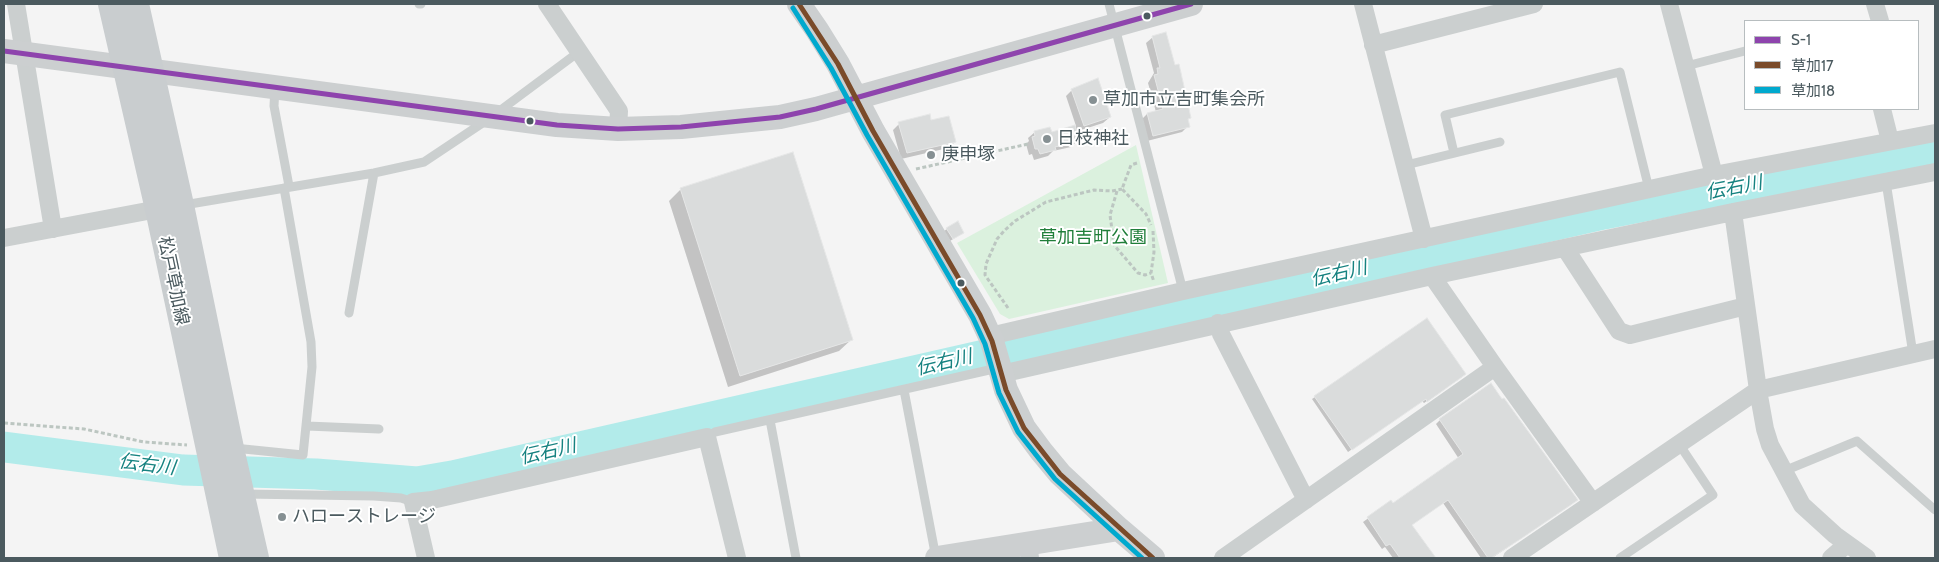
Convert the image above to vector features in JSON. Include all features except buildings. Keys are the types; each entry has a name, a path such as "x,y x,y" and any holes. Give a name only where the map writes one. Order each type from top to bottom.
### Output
{"main road":[{"name":"松戸草加線","path":"111,4 138,69 170,207 183,328 212,446 256,558"},
{"name":"松戸草加線","path":"136,4 138,69"},
{"name":"松戸草加線","path":"230,495 232,558"}],"street":[{"path":"16,4 14,53 53,229"},
{"path":"547,4 619,111 618,129"},
{"path":"799,4 818,30 873,131 980,315 991,338 999,368 1014,409 1024,428 1060,474 1119,529 1154,558"},
{"path":"14,53 557,124 618,129 681,127 780,116 856,99 1112,14 1191,4"},
{"path":"1363,4 1424,239"},
{"path":"1373,45 1534,4"},
{"path":"1670,4 1714,175"},
{"path":"1875,4 1880,20"},
{"path":"1882,110 1890,142"},
{"path":"991,338 1183,291 1649,189 1935,133"},
{"path":"999,368 1218,323 1733,212 1935,172"},
{"path":"4,238 170,207"},
{"path":"1733,212 1758,390 1770,445 1802,505 1847,544 1868,558"},
{"path":"1566,248 1619,331 1630,335 1746,306"},
{"path":"1432,276 1593,503"},
{"path":"1218,323 1221,334 1306,500"},
{"path":"1512,558 1758,390 1935,349"},
{"path":"1222,558 1495,367"},
{"path":"426,558 413,502 432,500 707,437 737,558"},
{"path":"937,558 1029,551 1119,529"},
{"path":"1831,558 1847,544"}],"lane":[{"path":"1112,14 1183,291"},
{"path":"170,207 374,173 424,162 493,116 580,51"},
{"path":"1686,66 1744,51"},
{"path":"1454,153 1445,115 1620,72 1649,189"},
{"path":"212,446 303,455 312,367 311,342 274,106 275,87"},
{"path":"1406,165 1500,142"},
{"path":"349,313 374,173"},
{"path":"1886,182 1913,354"},
{"path":"707,437 715,432 999,368"},
{"path":"904,390 937,558"},
{"path":"770,420 796,558"},
{"path":"307,426 379,428"},
{"path":"1784,471 1856,441 1935,510"},
{"path":"1620,558 1713,495 1679,444"},
{"path":"230,495 374,496 401,498 413,502"}],"path":[{"path":"908,171 1028,144"},
{"path":"1008,308 985,276 986,264 998,239 1005,230 1015,221 1046,202 1094,190 1117,191 1122,189 1132,165 1142,162"},
{"path":"1122,189 1143,210 1151,223 1154,252 1151,273 1156,289"},
{"path":"1117,191 1110,214 1114,245 1138,273 1145,275 1151,273"},
{"path":"4,423 84,429 144,442 212,446"}],"green space":[{"name":"草加吉町公園","path":"1136,145 1168,283 1009,319 1000,314 957,243"}],"waterway":[{"name":"伝右川","path":"4,447 183,470 316,474 417,482 452,476 1604,214 1935,148"}],"transit line":[{"name":"草加17","path":"799,4 838,64 873,131 980,315 992,341 1006,390 1024,428 1060,474 1153,558"},
{"name":"S-1","path":"4,51 557,125 618,129 681,127 780,117 816,109 1191,4"},
{"name":"草加18","path":"793,8 831,68 867,135 973,318 985,344 999,393 1018,432 1055,479 1142,558"}],"place":[{"name":"草加市立吉町集会所","path":"1093,100"},
{"name":"日枝神社","path":"1047,139"},
{"name":"庚申塚","path":"931,155"},
{"name":"ハローストレージ","path":"282,517"}]}
